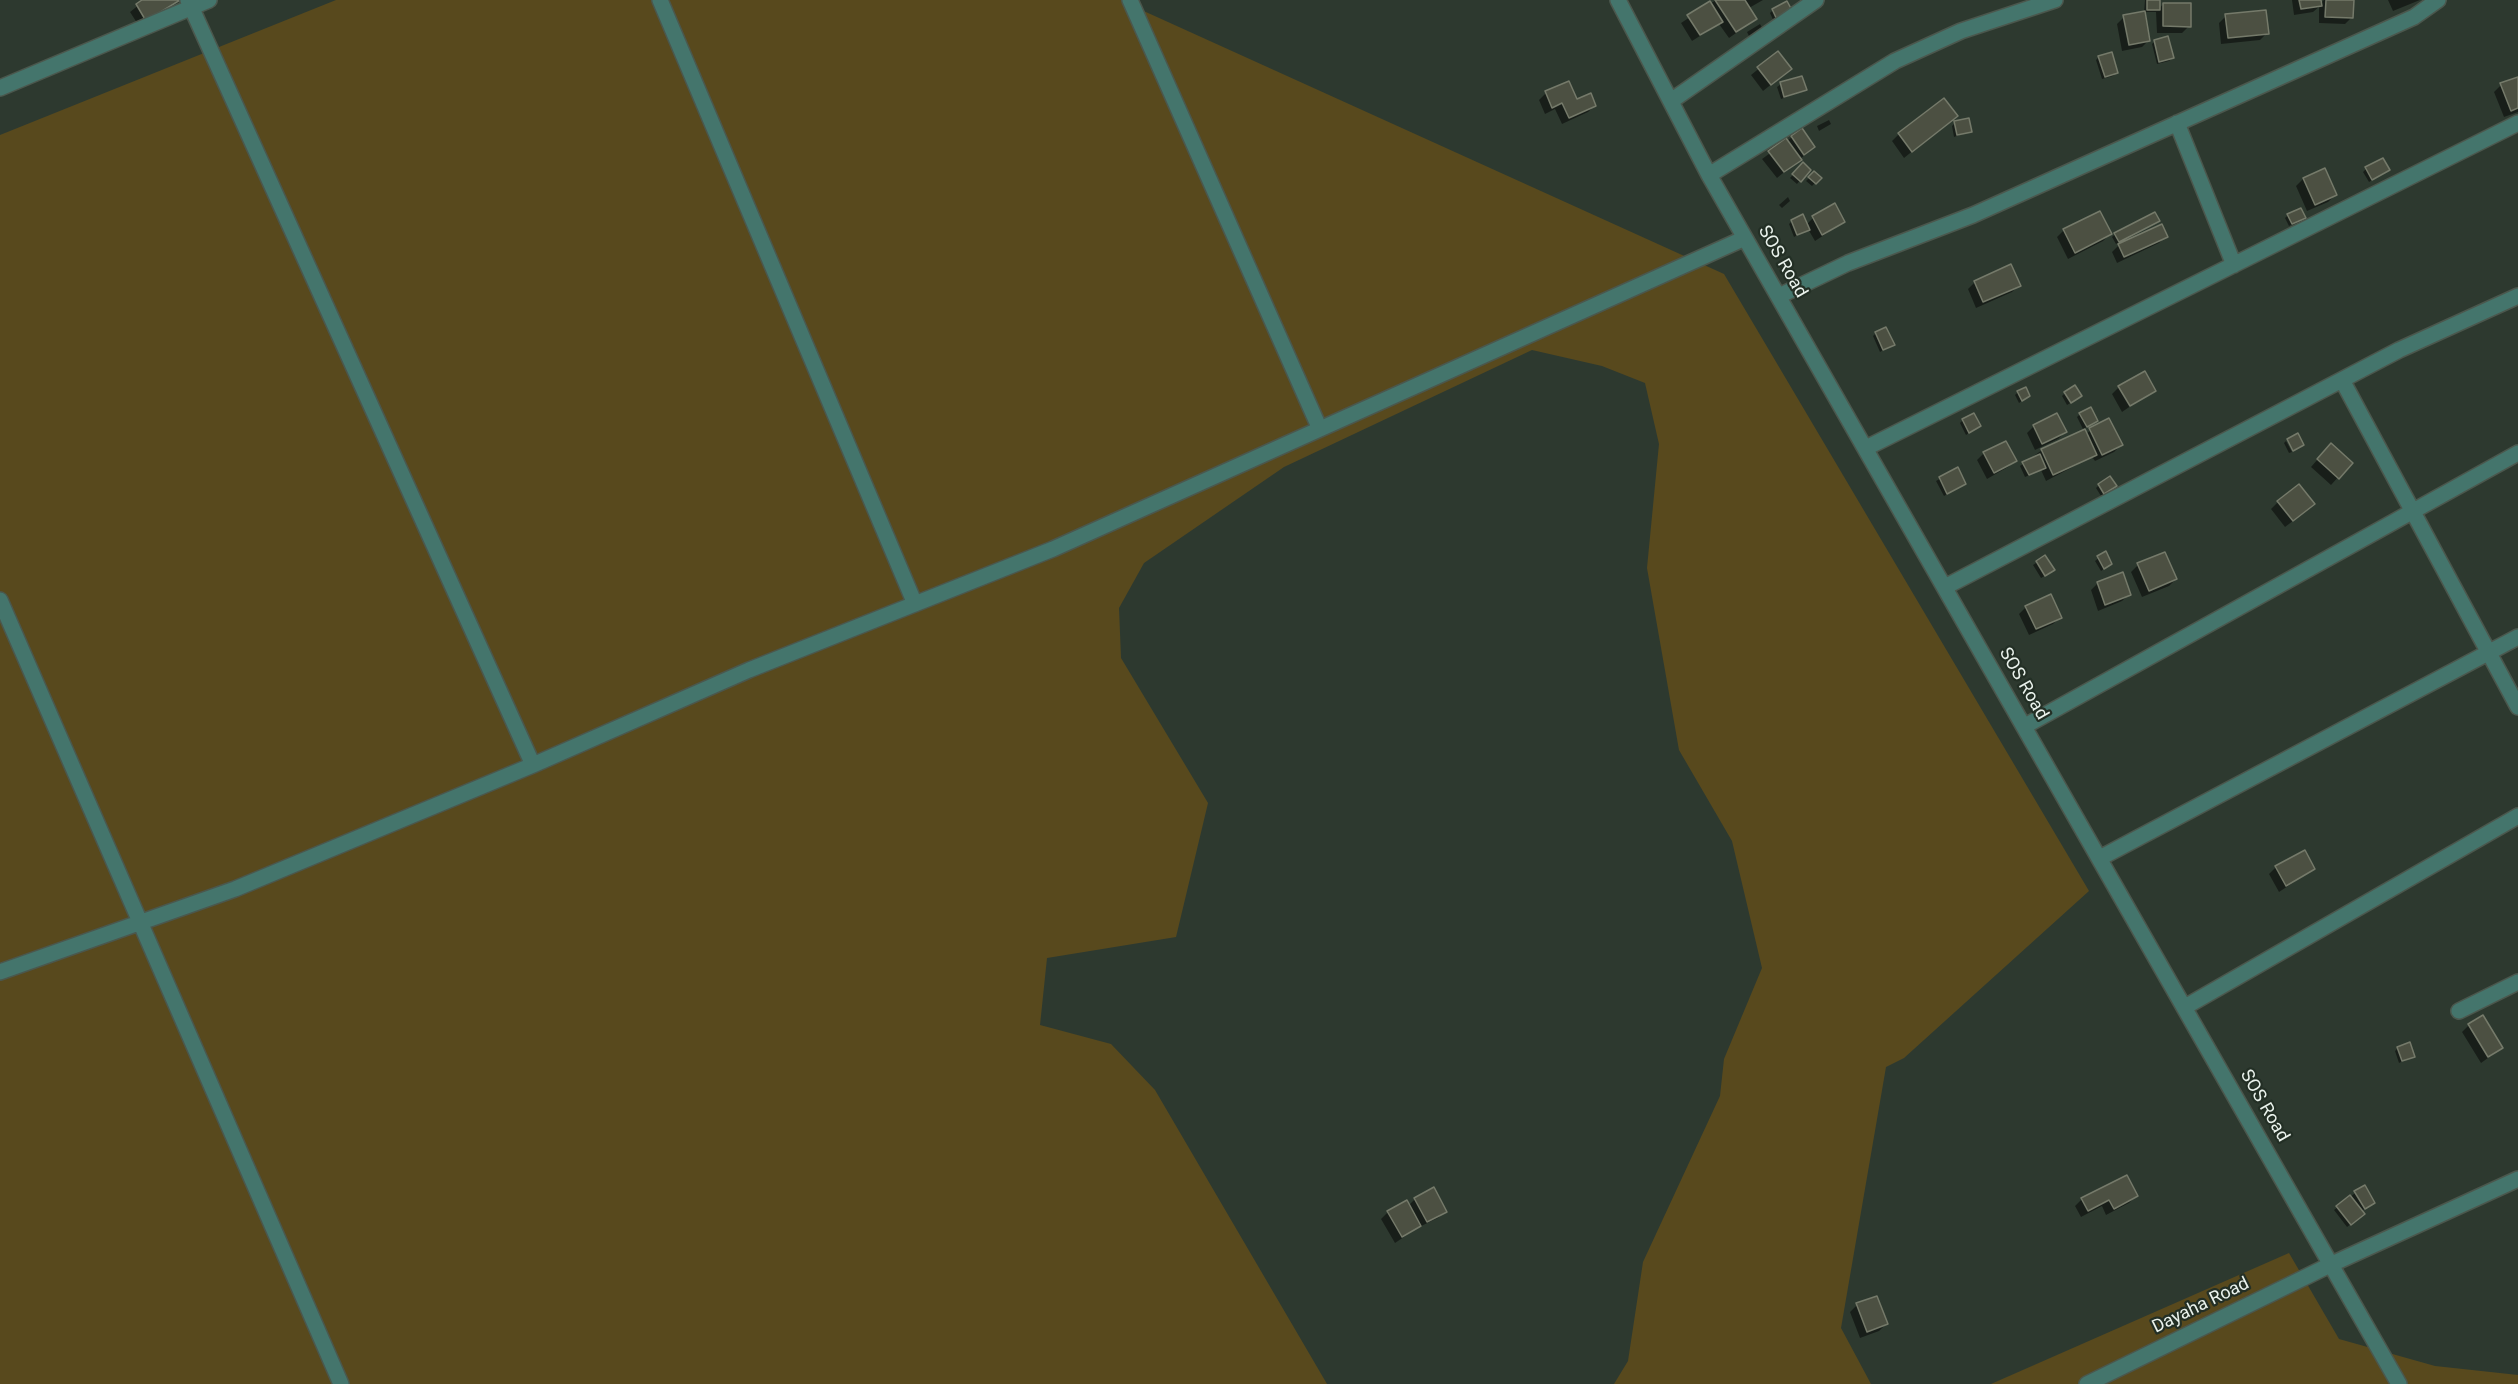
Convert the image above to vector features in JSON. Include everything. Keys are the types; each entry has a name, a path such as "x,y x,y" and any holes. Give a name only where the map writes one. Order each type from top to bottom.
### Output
{"street":[{"path":"0,88 190,4 209,0"},
{"path":"660,0 915,604"},
{"path":"1130,0 1319,427"},
{"name":"SOS Road","path":"1618,0 1709,175 2399,1384"},
{"path":"1671,101 1816,0"},
{"path":"1709,175 1895,61 1961,31 2055,0"},
{"path":"1779,296 1848,263 1973,215 2414,17 2438,0"},
{"path":"190,4 533,765"},
{"path":"2177,123 2234,265"},
{"path":"1866,448 2518,123"},
{"path":"0,972 236,889 533,765 749,670 1053,549 1319,427 1745,238"},
{"path":"1945,587 2398,350 2518,296"},
{"path":"2342,380 2518,707"},
{"path":"2025,726 2518,453"},
{"path":"0,600 341,1384"},
{"path":"2100,858 2518,637"},
{"path":"2185,1006 2518,816"},
{"path":"2459,1011 2518,982"},
{"name":"Dayaha Road","path":"2087,1384 2332,1264 2518,1179"}],"shaded area":[{"path":"336,0 1125,0 1126,3 1724,274 2089,891 1904,1058 1886,1067 1841,1328 1871,1384 1614,1384 1628,1361 1643,1262 1720,1096 1724,1059 1762,968 1732,841 1679,750 1647,568 1659,444 1645,383 1602,366 1532,350 1284,467 1144,563 1119,608 1121,658 1208,803 1176,937 1047,958 1040,1025 1111,1044 1155,1090 1327,1384 0,1384 0,135"},
{"path":"2289,1253 2339,1339 2435,1366 2518,1375 2518,1384 1991,1384"}],"building":[{"path":"142,0 180,0 146,21 136,4"},
{"path":"1715,0 1745,0 1757,19 1736,32"},
{"path":"2147,0 2160,0 2160,10 2147,10"},
{"path":"2299,0 2321,0 2322,6 2301,9"},
{"path":"2326,0 2354,0 2353,18 2325,17"},
{"path":"1710,1 1723,22 1700,35 1687,15"},
{"path":"1787,1 1794,14 1778,22 1772,9"},
{"path":"2163,3 2191,3 2191,27 2163,26"},
{"path":"2266,10 2269,34 2228,38 2225,14"},
{"path":"2145,11 2150,41 2129,45 2123,15"},
{"path":"2168,36 2174,58 2159,62 2154,40"},
{"path":"1778,51 1792,69 1771,85 1757,67"},
{"path":"2112,52 2118,73 2105,77 2098,56"},
{"path":"1802,76 1807,90 1784,97 1780,82"},
{"path":"2518,77 2518,108 2511,111 2500,83"},
{"path":"1569,81 1577,99 1591,93 1596,106 1569,118 1562,103 1552,108 1545,91"},
{"path":"1944,98 1958,116 1912,152 1898,133"},
{"path":"1969,118 1972,132 1957,135 1954,121"},
{"path":"1802,128 1815,147 1804,155 1791,136"},
{"path":"1786,138 1802,160 1784,172 1768,151"},
{"path":"2383,158 2390,170 2372,180 2365,167"},
{"path":"1803,162 1811,170 1801,182 1792,174"},
{"path":"2325,168 2337,195 2315,205 2303,178"},
{"path":"1814,171 1822,178 1816,184 1808,177"},
{"path":"1835,203 1845,222 1822,235 1812,216"},
{"path":"2301,208 2306,218 2292,224 2287,214"},
{"path":"2100,211 2112,234 2075,253 2063,229"},
{"path":"2155,212 2160,221 2119,242 2114,233"},
{"path":"1803,214 1810,230 1797,235 1791,220"},
{"path":"2162,224 2168,237 2124,257 2118,244"},
{"path":"2011,264 2021,286 1983,302 1974,281"},
{"path":"1886,327 1895,345 1883,350 1875,332"},
{"path":"2145,371 2156,391 2130,406 2118,386"},
{"path":"2075,385 2082,396 2071,403 2064,392"},
{"path":"2026,387 2030,396 2022,401 2017,391"},
{"path":"2091,407 2098,421 2087,427 2079,413"},
{"path":"1974,413 1981,426 1969,433 1962,419"},
{"path":"2057,413 2067,432 2042,444 2033,425"},
{"path":"2109,418 2123,445 2102,455 2089,428"},
{"path":"2085,429 2097,455 2053,475 2041,449"},
{"path":"2298,433 2304,445 2293,451 2287,439"},
{"path":"2006,441 2017,461 1994,473 1983,452"},
{"path":"2331,443 2353,463 2339,479 2317,459"},
{"path":"2040,454 2046,468 2029,475 2022,462"},
{"path":"1958,467 1966,484 1947,494 1939,477"},
{"path":"2110,476 2117,486 2104,494 2098,484"},
{"path":"2299,484 2315,504 2293,521 2277,501"},
{"path":"2106,551 2112,564 2104,569 2097,556"},
{"path":"2165,552 2177,579 2149,591 2137,563"},
{"path":"2045,555 2055,570 2045,576 2036,561"},
{"path":"2123,572 2131,595 2105,605 2097,582"},
{"path":"2051,594 2062,618 2036,629 2025,606"},
{"path":"2305,850 2315,869 2286,886 2275,866"},
{"path":"2483,1015 2503,1048 2488,1057 2468,1024"},
{"path":"2410,1042 2415,1057 2402,1061 2397,1047"},
{"path":"2127,1175 2138,1196 2114,1209 2109,1200 2088,1211 2081,1198"},
{"path":"2365,1185 2375,1203 2365,1209 2354,1191"},
{"path":"1434,1187 1447,1212 1427,1222 1414,1198"},
{"path":"2350,1195 2365,1214 2351,1225 2336,1206"},
{"path":"1407,1200 1421,1226 1402,1237 1387,1211"},
{"path":"1877,1296 1888,1324 1867,1332 1856,1303"}]}
